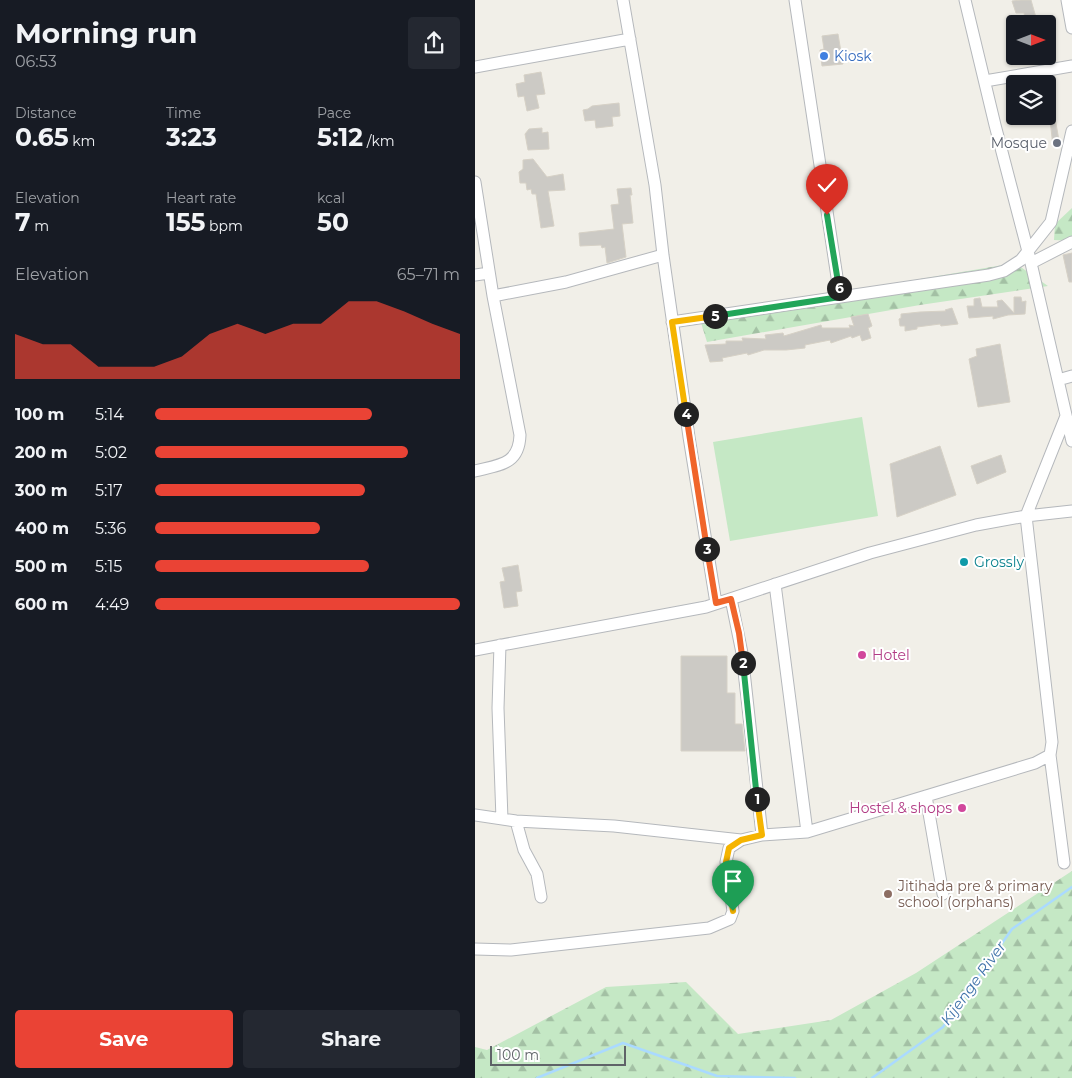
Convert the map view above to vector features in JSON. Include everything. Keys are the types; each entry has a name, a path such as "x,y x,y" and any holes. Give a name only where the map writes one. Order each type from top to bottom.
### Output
{"street":[{"path":"623,0 655,185 672,322 716,603"},
{"path":"795,0 840,297"},
{"path":"965,0 1031,263 1072,441"},
{"path":"1067,0 1072,28"},
{"path":"475,67 630,39"},
{"path":"985,81 1072,66"},
{"path":"672,322 989,275 1004,271 1021,260 1051,222 1072,130"},
{"path":"475,182 493,296 520,435 520,446 516,454 507,463 475,471"},
{"path":"1031,263 1072,242"},
{"path":"493,296 566,282 663,255"},
{"path":"475,275 489,273"},
{"path":"1058,380 1072,376"},
{"path":"1064,863 1050,755 1052,742 1026,516 1066,416"},
{"path":"475,650 716,603 870,553 976,525 1026,516 1072,511"},
{"path":"775,584 807,832"},
{"path":"731,599 741,646 762,835"},
{"path":"500,645 498,708 502,819"},
{"path":"475,815 516,821 614,826 741,840 762,835 807,832 1035,763 1050,755"},
{"path":"926,796 943,894"},
{"path":"516,821 524,850 537,874 541,897"},
{"path":"475,949 511,950 709,928 720,925 730,919 733,911 726,862 729,848 741,840"}],"green space":[{"path":"1072,208 1072,241 1054,240 1055,224"},
{"path":"1015,263 1048,286 920,305 707,342 698,313 867,288"},
{"path":"862,417 878,516 730,541 713,442"},
{"path":"1072,871 1072,1078 475,1078 475,1047 487,1050 606,987 686,982 738,1034 831,1020 916,973"}],"building":[{"path":"1031,0 1035,15 1016,13 1012,1"},
{"path":"838,34 843,64 822,66 820,50 824,49 822,36"},
{"path":"541,72 545,94 536,95 539,108 527,111 524,96 518,97 516,84 525,82 524,75"},
{"path":"619,103 620,116 612,117 613,126 596,128 595,120 585,121 583,110 592,106"},
{"path":"1056,124 1060,146 1053,147 1051,125"},
{"path":"542,128 542,133 548,132 549,149 528,150 525,134 529,129"},
{"path":"533,159 547,177 563,174 565,190 548,191 554,226 541,228 536,194 532,194 531,189 527,190 526,183 520,183 519,172 523,169 523,160"},
{"path":"631,188 633,223 622,224 626,257 607,263 605,247 602,248 601,245 580,246 579,233 614,229 611,205 619,204 617,189"},
{"path":"1072,253 1072,282 1069,282 1063,255"},
{"path":"1014,297 1021,297 1022,302 1026,301 1025,314 1008,315 993,319 993,316 969,318 967,306 974,306 974,299 980,298 982,307 998,307 997,301 1002,300 1014,313"},
{"path":"952,308 958,324 917,327 917,329 905,331 905,326 900,326 899,319 901,314 946,311"},
{"path":"868,314 872,326 868,328 871,338 862,341 860,335 852,338 851,336 831,343 830,340 805,345 805,348 764,350 748,355 747,353 722,358 723,361 710,362 705,345 726,344 726,341 743,341 742,338 766,339 765,335 783,333 784,336 821,325 822,328 850,328 849,325 854,326 851,317"},
{"path":"1000,344 1010,402 978,407 969,359 977,356 976,349"},
{"path":"940,446 956,495 897,517 890,464"},
{"path":"1001,455 1006,472 977,484 971,466"},
{"path":"518,565 522,591 516,592 518,606 504,608 500,582 505,581 502,568"},
{"path":"681,656 727,656 727,693 735,693 735,724 742,724 745,751 681,751"}],"waterway":[{"name":"Kijenge River","path":"872,1078 943,1027 1012,929 1072,887"},
{"name":"Kijenge River","path":"537,1078 623,1043 717,1076 795,1078"}],"place":[{"name":"Kiosk","path":"824,56"},
{"name":"Mosque","path":"1057,143"},
{"name":"Grossly","path":"964,562"},
{"name":"Hotel","path":"862,655"},
{"name":"Hostel & shops","path":"962,808"},
{"name":"Jitihada pre & primary school (orphans)","path":"888,894"}],"route":[{"path":"733,911 727,878 726,862 729,848 741,840 762,835 739,633 731,599 716,603 672,322 840,297 827,215"}]}
